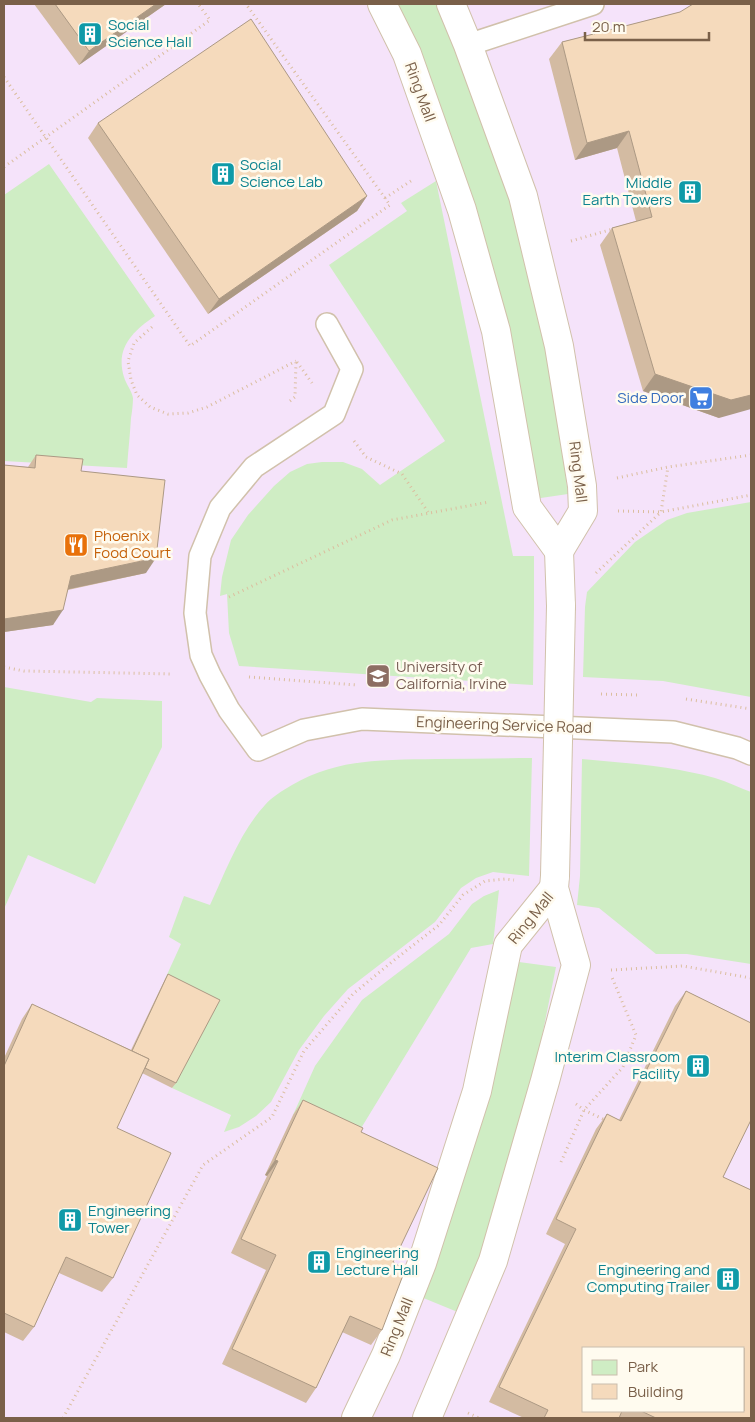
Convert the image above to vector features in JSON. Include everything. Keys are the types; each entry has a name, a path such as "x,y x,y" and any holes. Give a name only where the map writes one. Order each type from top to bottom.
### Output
{"street":[{"name":"Ring Mall","path":"382,4 407,54 462,210 496,332 527,507 558,551 583,498 559,346 523,196 468,45 451,4"},
{"path":"555,882 561,600 558,551"},
{"name":"Ring Mall","path":"427,1418 493,1261 576,965 555,882"},
{"name":"Ring Mall","path":"356,1418 386,1355 422,1264 477,1091 508,945 555,882"}],"lane":[{"path":"468,45 593,4"},
{"path":"195,613 200,556 220,508 254,467 334,414 352,369 327,324"},
{"name":"Engineering Service Road","path":"195,613 201,655 210,675 230,710 258,750 304,730 362,719 673,732 737,748 751,754"}],"path":[{"path":"4,166 210,20 198,4"},
{"path":"4,77 190,346 390,205 246,4"},
{"path":"576,240 621,228"},
{"path":"152,327 134,342 128,361 131,380 137,395 150,407 168,414 188,413 207,407 296,361"},
{"path":"583,498 668,467 751,455"},
{"path":"561,600 589,579 661,512 668,467"},
{"path":"402,474 428,513"},
{"path":"583,498 661,512 751,495"},
{"path":"195,613 392,520 525,496"},
{"path":"63,1418 203,1165 272,1118 304,1051 353,994 439,925 462,895 485,881 505,879 555,882"},
{"path":"584,1110 623,1067 636,1035 609,970 684,966 751,978"},
{"path":"545,1081 584,1110 610,1122"}],"shaded area":[{"name":"University of California, Irvine","path":"4,4 751,4 751,1418 4,1418"}],"green space":[{"path":"394,4 437,4 473,88 520,231 550,362 568,494 534,499"},
{"path":"49,164 155,316 133,334 124,349 122,357 124,377 133,398 127,468 4,461 4,195"},
{"path":"436,181 513,556 534,556 533,685 239,666 229,633 227,594 220,596 222,577 231,540 248,515 274,486 290,472 307,464 322,462 343,462 362,469 380,485 445,441 329,265 407,211 401,203"},
{"path":"751,502 751,697 663,681 583,677 587,592 635,542 667,520 687,513"},
{"path":"4,687 91,702 97,698 162,701 162,747 95,884 28,855 4,909"},
{"path":"532,758 529,876 493,872 476,878 461,888 435,922 348,989 324,1016 299,1050 271,1102 256,1116 239,1127 224,1132 231,1115 172,1088 216,1005 165,979 181,944 169,937 184,896 210,905 241,840 256,816 268,802 292,785 309,776 344,765 362,762"},
{"path":"582,759 649,765 682,771 725,781 751,792 751,964 687,954 656,954 599,908 577,905 580,876"},
{"path":"499,890 493,944 471,948 352,1143 293,1115 315,1066 362,1000 449,934 472,904 484,896"},
{"path":"519,962 556,967 538,1056 490,1229 460,1313 421,1297 466,1174 495,1069"}],"building":[{"path":"55,4 156,4 89,51"},
{"name":"Middle Earth Towers","path":"693,4 751,4 751,395 731,400 655,374 612,228 652,217 629,131 587,143 562,42 680,12"},
{"name":"Social Science Lab","path":"251,19 367,196 219,299 98,123"},
{"name":"Phoenix Food Court","path":"36,455 83,459 81,471 165,480 156,558 71,576 63,610 4,619 4,465 35,468"},
{"path":"168,974 220,1000 176,1083 145,1068 149,1059 132,1051"},
{"path":"686,991 751,1023 751,1120 723,1177 751,1190 751,1418 656,1418 643,1412 745,1412 745,1347 582,1347 582,1412 622,1412 619,1418 544,1418 548,1410 499,1387 576,1229 556,1219 607,1114 621,1121"},
{"name":"Engineering Tower","path":"32,1004 149,1059 117,1128 171,1153 113,1278 66,1257 34,1327 4,1313 4,1066"},
{"name":"Engineering Lecture Hall","path":"303,1100 363,1128 361,1132 438,1168 393,1262 405,1270 382,1330 350,1316 316,1388 232,1349 276,1255 241,1239 278,1161 275,1160"}],"place":[{"name":"Social Science Hall","path":"90,34"},
{"name":"Social Science Lab","path":"223,174"},
{"name":"Middle Earth Towers","path":"690,192"},
{"name":"Side Door","path":"701,398"},
{"name":"Phoenix Food Court","path":"76,545"},
{"name":"University of California, Irvine","path":"378,676"},
{"name":"Interim Classroom Facility","path":"698,1066"},
{"name":"Engineering Tower","path":"70,1220"},
{"name":"Engineering Lecture Hall","path":"319,1262"},
{"name":"Engineering and Computing Trailer","path":"728,1279"}]}
